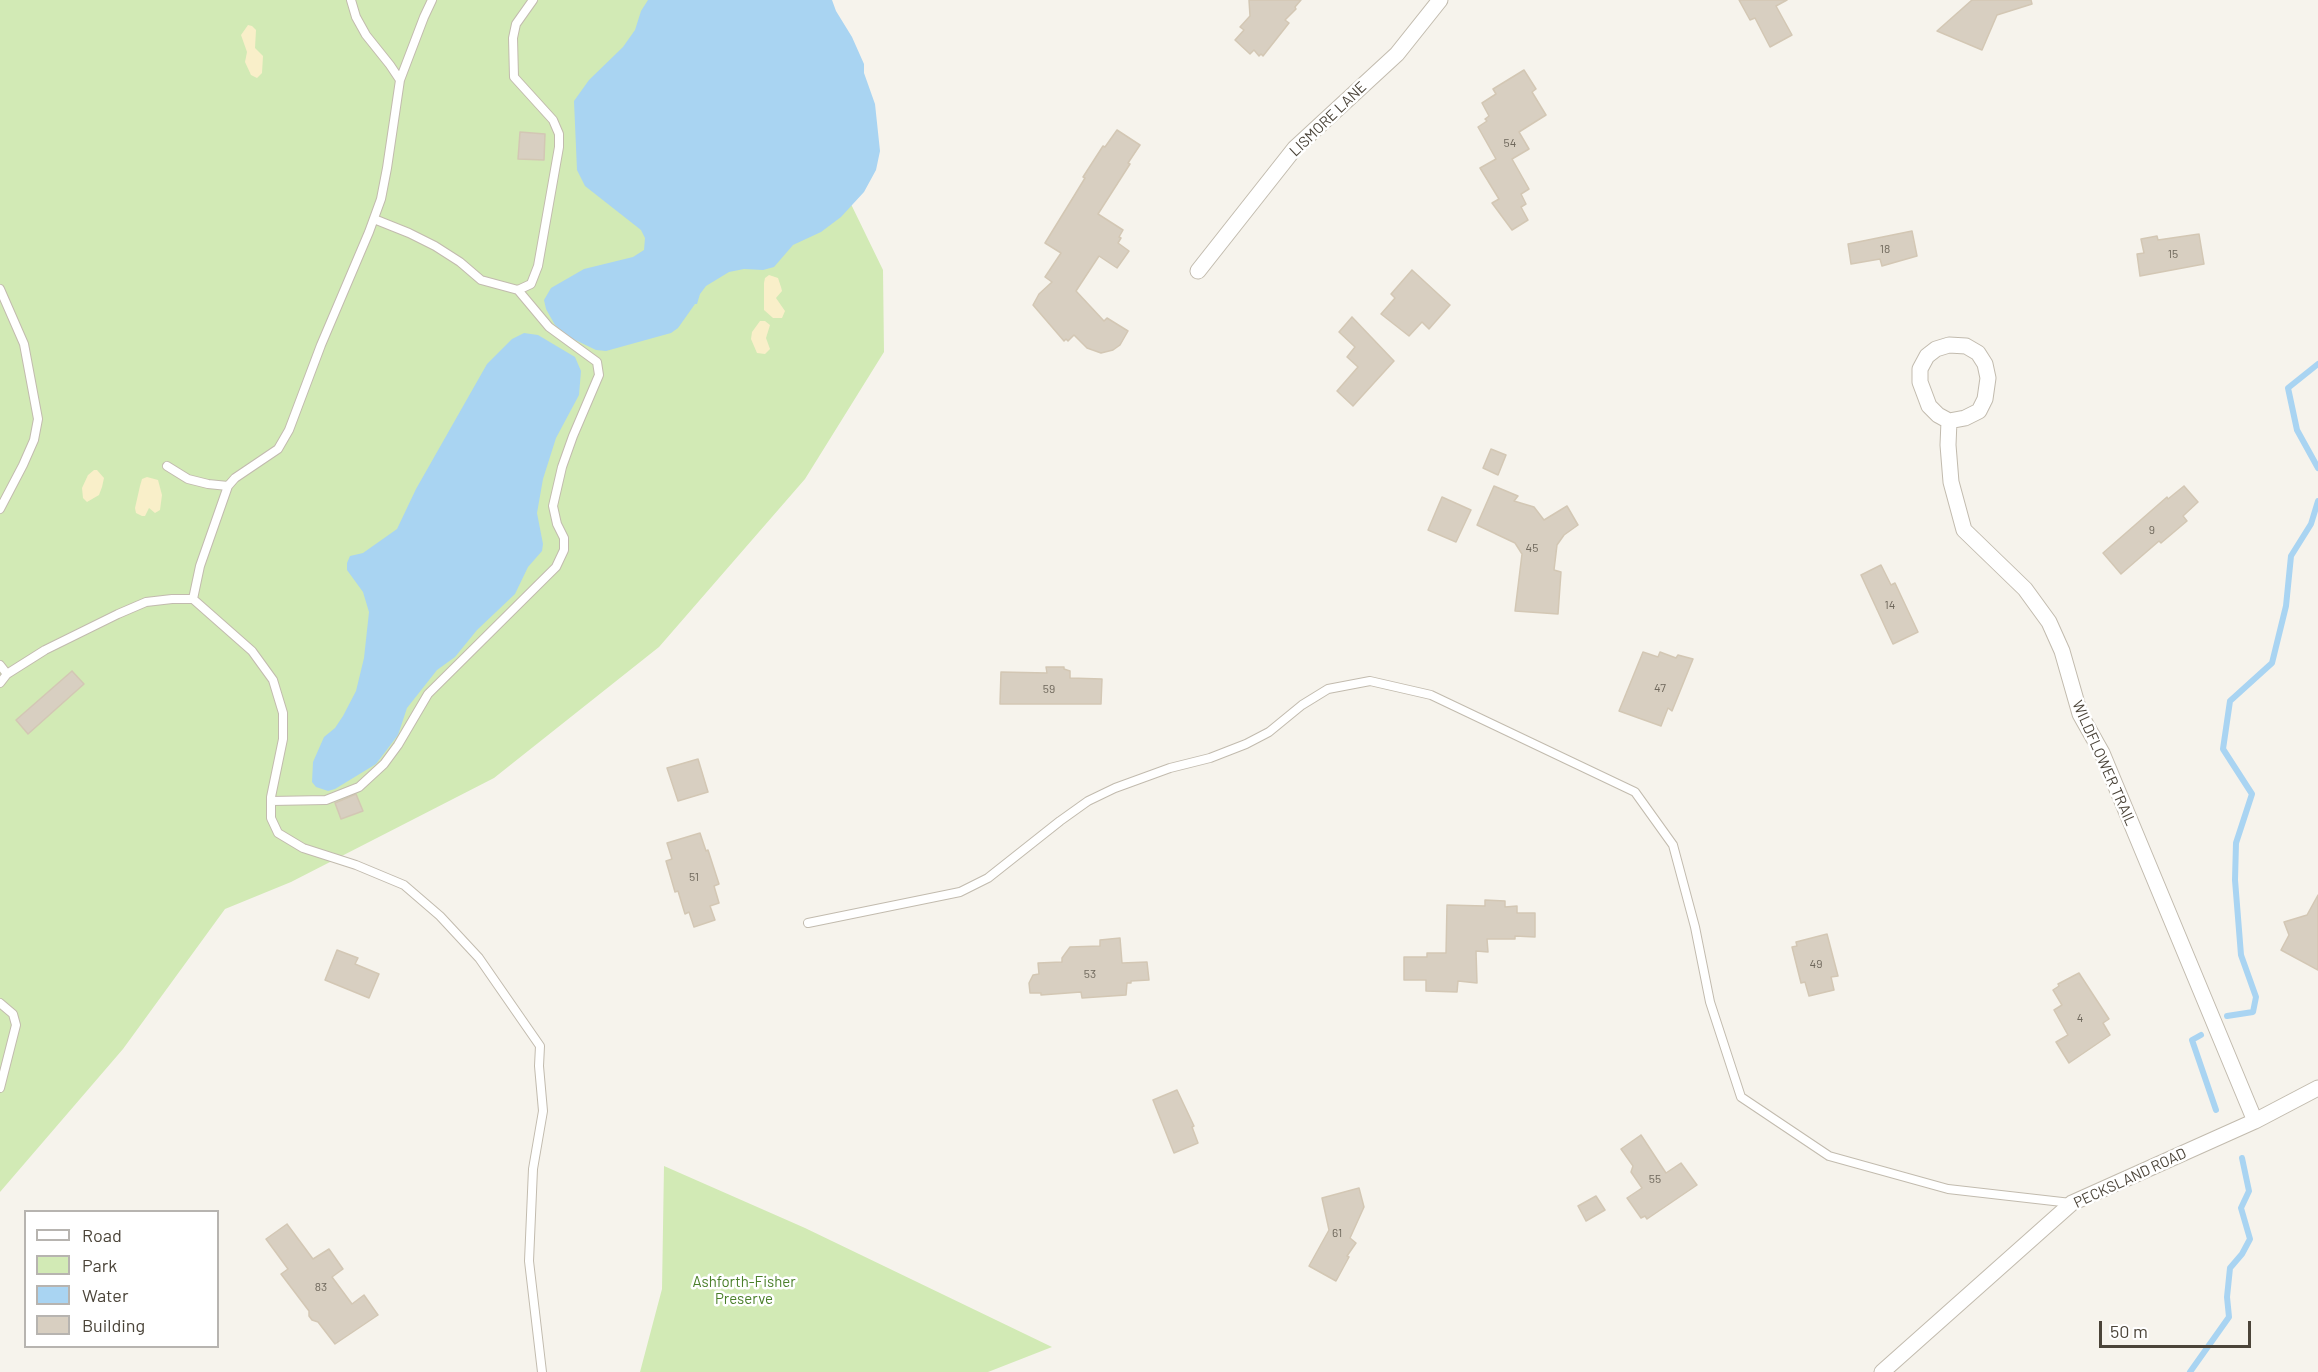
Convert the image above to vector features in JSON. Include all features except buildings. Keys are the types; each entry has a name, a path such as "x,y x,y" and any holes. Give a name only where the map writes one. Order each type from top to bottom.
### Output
{"street":[{"name":"LISMORE LANE","path":"1198,271 1295,148 1397,54 1440,0"},
{"path":"1949,345 1966,346 1978,352 1985,364 1988,378 1985,399 1979,411 1949,422 1929,406 1920,382 1920,369 1927,356 1936,349 1949,345"},
{"name":"WILDFLOWER TRAIL","path":"1949,422 1951,482 1964,530 2025,589 2049,622 2062,651 2080,714 2102,753 2255,1121"},
{"name":"PECKSLAND ROAD","path":"1882,1372 2072,1203 2255,1121 2318,1088"}],"lane":[{"path":"351,0 356,17 366,35 400,80"},
{"path":"193,599 200,567 228,486 235,478 278,449 289,430 321,345 374,219 381,199 387,168 400,80 432,0"},
{"path":"518,290 531,284 538,266 559,147 559,134 553,120 514,77 513,38 516,24 533,0"},
{"path":"271,801 326,800 359,787 384,764 433,688 556,567 564,550 564,538 557,524 553,506 573,436 599,375 597,362 549,327 518,290 481,280 460,262 435,246 409,232 374,219"},
{"path":"0,289 24,344 38,419 34,440 0,509"},
{"path":"167,466 188,478 208,484 228,486"},
{"path":"0,683 7,674 82,631 146,602 193,599 252,651 273,680 283,713 284,739 271,801 271,818 278,833 303,848 356,865 404,885 440,916 479,958 540,1046 539,1066 543,1111 533,1169 529,1261 542,1372"},
{"path":"0,665 7,674"},
{"path":"808,923 960,892 988,878 1088,801 1170,768 1210,758 1246,744 1269,732 1302,705 1328,689 1370,681 1431,695 1635,792 1673,845 1695,927 1710,1002 1741,1097 1829,1156 1948,1189 2072,1203"},
{"path":"0,1003 13,1014 16,1025 0,1088"}],"green space":[{"path":"0,0 828,0 849,200 883,270 884,352 805,479 659,647 494,778 291,882 225,909 123,1049 0,1192"},
{"name":"Ashforth-Fisher Preserve","path":"664,1166 805,1228 1052,1347 988,1372 640,1372 662,1289"}],"sand":[{"path":"248,25 256,30 255,48 263,56 262,73 257,78 251,75 245,62 247,52 241,35"},
{"path":"769,275 778,278 781,287 782,291 776,298 785,311 782,318 773,318 764,310 764,283 765,278"},
{"path":"760,321 765,321 770,325 766,338 770,349 765,354 757,353 751,339 752,332"},
{"path":"97,470 104,478 99,495 87,502 83,498 82,488 88,475"},
{"path":"147,477 158,480 162,495 160,510 155,513 149,508 145,516 142,516 136,513 135,508 142,479"}],"water":[{"path":"648,0 832,0 864,64 864,73 875,104 880,151 876,170 864,192 841,217 821,232 793,245 774,267 729,272 706,286 697,304 678,328 671,333 606,351 596,350 569,337 555,325 544,300 551,288 584,269 633,257 644,250 645,238 641,230 585,186 577,170 574,101 589,80 623,47 635,30 641,11"},
{"path":"524,333 538,335 575,357 581,371 579,395 556,438 543,479 537,513 543,544 542,551 528,567 515,594 477,630 455,657 437,670 407,708 398,735 376,764 335,789 328,791 316,787 312,782 313,762 324,737 335,728 356,691 364,658 369,612 363,592 347,570 350,556 363,553 397,529 416,489 487,364 512,339"}],"waterway":[{"path":"2318,364 2288,388 2297,430 2318,468"},
{"path":"2227,1016 2253,1012 2256,997 2241,955 2235,880 2236,843 2252,794 2223,749 2230,701 2272,663 2286,606 2291,556 2311,524 2318,501"},
{"path":"2201,1035 2192,1040 2216,1110"},
{"path":"2190,1372 2229,1317 2227,1297 2230,1268 2242,1254 2250,1239 2241,1208 2249,1191 2242,1158"}]}
